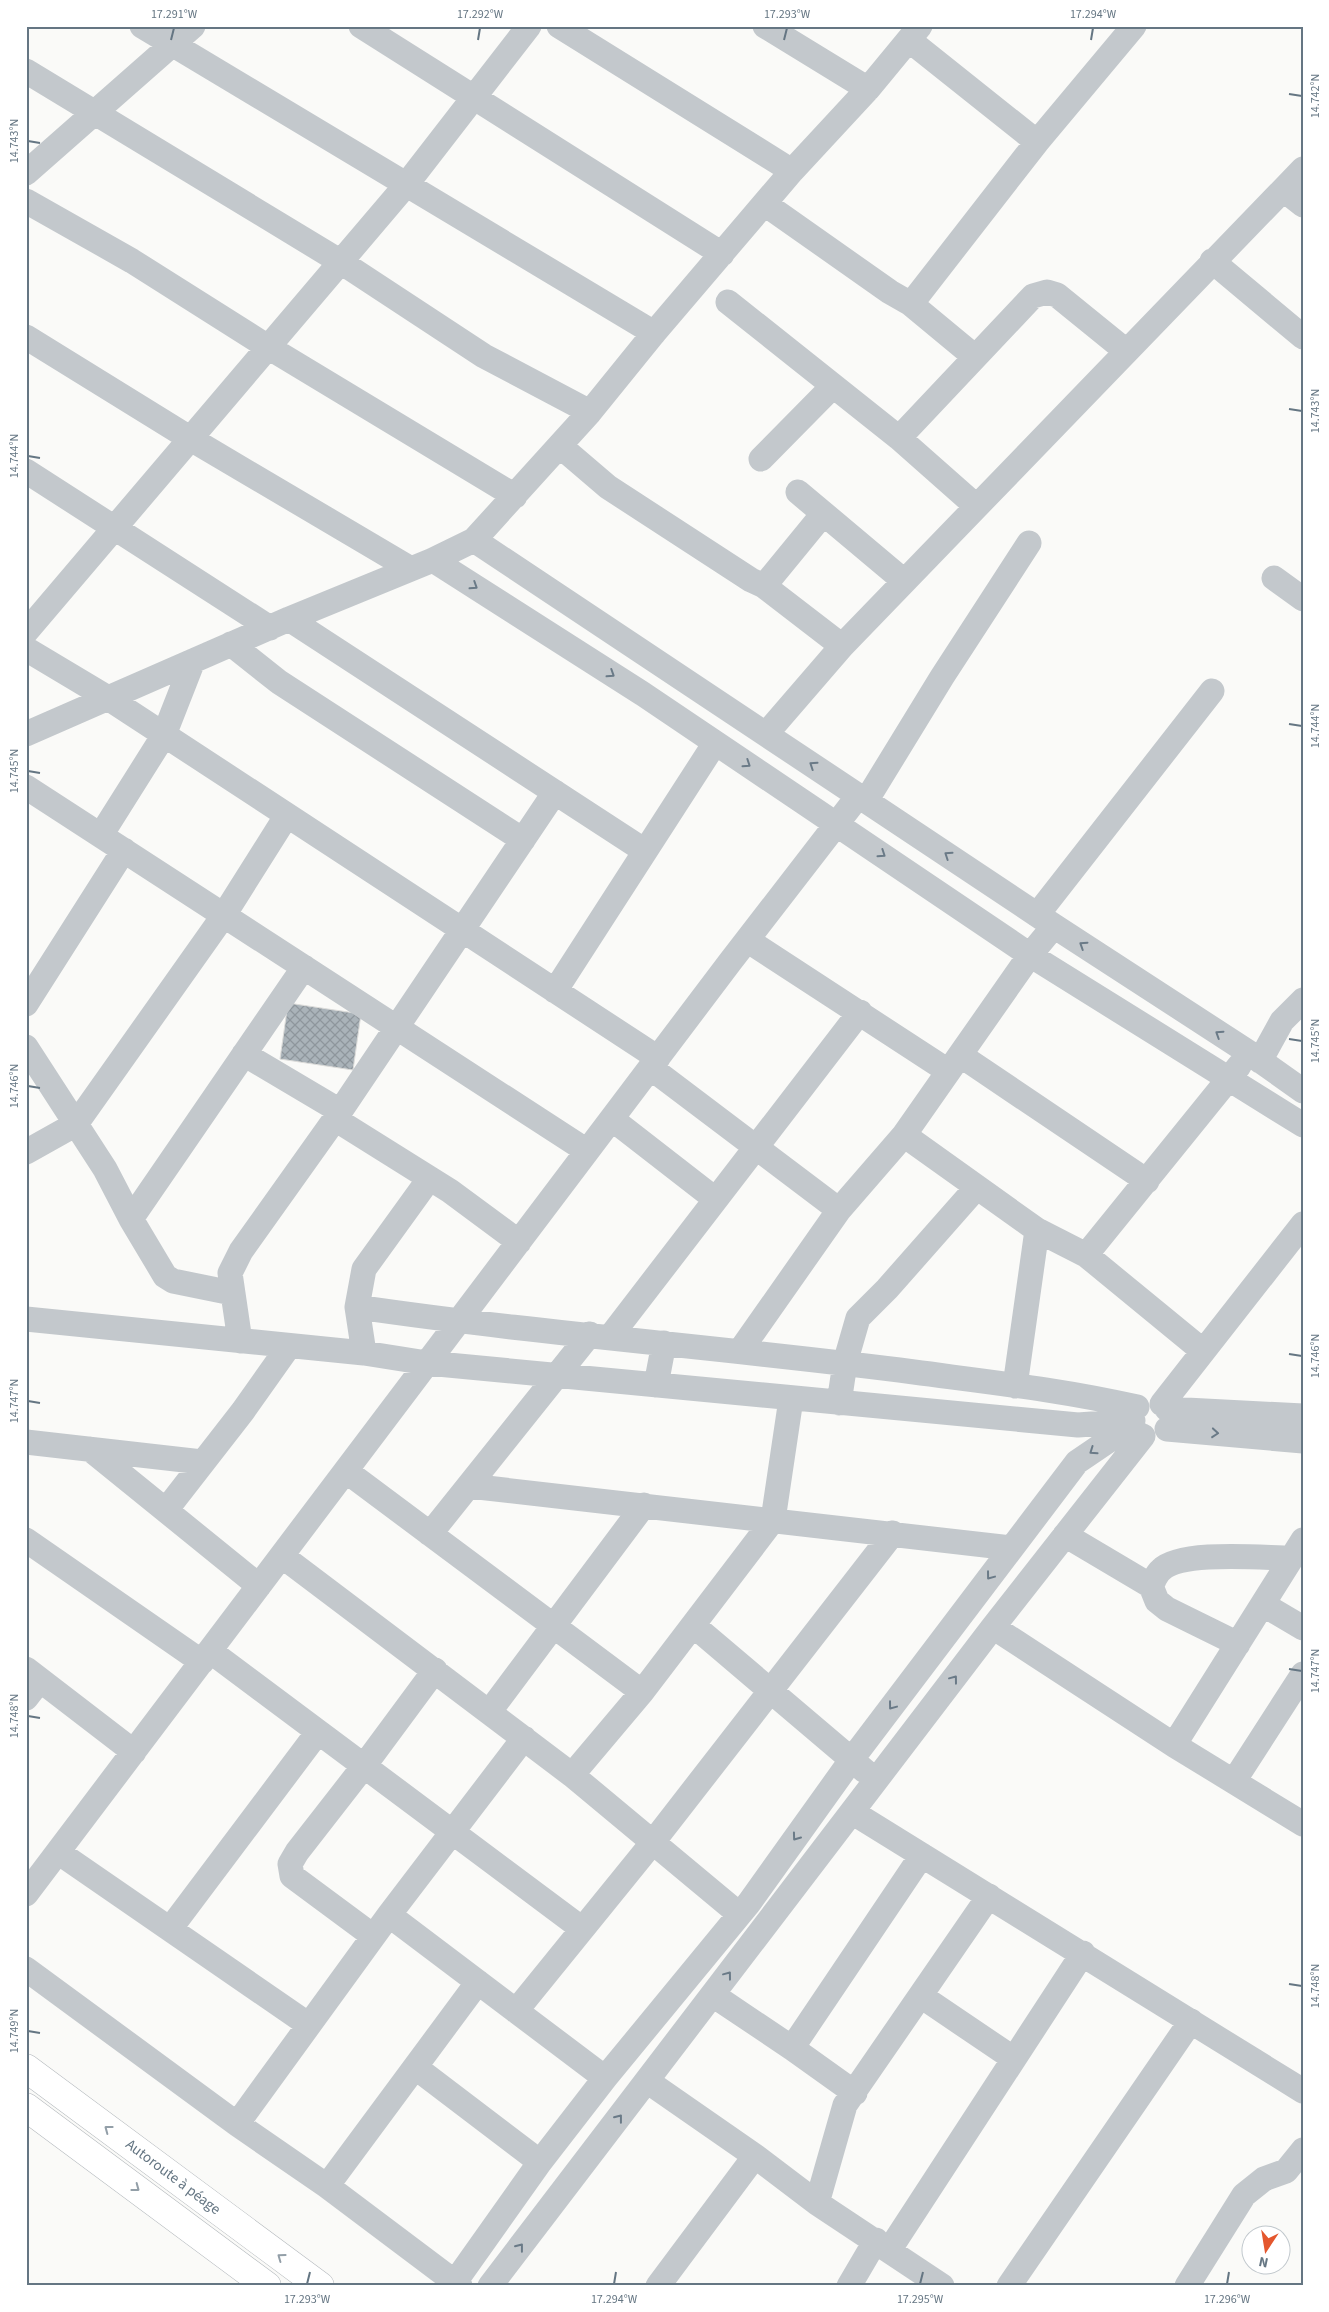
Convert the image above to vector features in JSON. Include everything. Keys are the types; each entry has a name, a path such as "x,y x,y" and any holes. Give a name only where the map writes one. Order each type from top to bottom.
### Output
{"highway":[{"name":"Autoroute à péage","path":"26,2068 320,2286"},
{"path":"26,2107 267,2286"}],"street":[{"path":"142,26 654,333"},
{"path":"26,173 192,26"},
{"path":"361,26 722,254"},
{"path":"26,632 406,185 529,26"},
{"path":"559,26 792,171"},
{"path":"765,26 868,89"},
{"path":"911,304 1037,142 1134,26"},
{"path":"26,734 279,623 422,565 474,540 516,496 590,412 654,333 792,171 868,89 914,33 1037,142"},
{"path":"26,71 341,262 484,356 590,412"},
{"path":"766,734 842,646 1212,262 1284,190 1303,168"},
{"path":"1284,190 1303,205"},
{"path":"26,201 132,261 268,347 516,496"},
{"path":"765,204 890,292 911,304 975,357"},
{"path":"1212,262 1303,338"},
{"path":"899,438 1033,296 1046,292 1057,295 1126,351"},
{"path":"728,302 899,438 976,506"},
{"path":"26,337 191,439 422,565 715,742 1030,955 1303,1125"},
{"path":"761,459 834,386"},
{"path":"560,446 608,487 751,580 764,586 842,646"},
{"path":"26,471 115,528 279,623 555,792 645,851"},
{"path":"798,492 904,581"},
{"path":"764,586 823,514"},
{"path":"474,540 1303,1091"},
{"path":"26,1894 836,823 862,798 1029,543"},
{"path":"1274,578 1303,599"},
{"path":"231,644 279,682 523,840"},
{"path":"26,649 108,698 555,991 654,1063 755,1147 839,1210"},
{"path":"101,835 164,735 193,661"},
{"path":"740,1352 839,1210 904,1135 1030,955 1045,921 1212,691"},
{"path":"555,991 715,742"},
{"path":"240,1341 230,1273 241,1251 338,1115 555,792"},
{"path":"30,796 101,835 588,1151"},
{"path":"26,1152 76,1124 224,915 287,815"},
{"path":"26,1004 124,850"},
{"path":"747,940 860,1012 954,1063 1147,1182"},
{"path":"131,1219 304,967"},
{"path":"1086,1255 1230,1079 1254,1057 1282,1021 1303,1000"},
{"path":"430,1534 558,1374 600,1335 715,1199 860,1012"},
{"path":"26,1046 105,1169 131,1219 165,1276 173,1281 232,1293"},
{"path":"244,1054 338,1115 519,1242"},
{"path":"612,1119 715,1199"},
{"path":"904,1135 1037,1230 1086,1255 1203,1351"},
{"path":"364,1353 357,1307 364,1268 429,1178"},
{"path":"838,1403 845,1363 858,1318 887,1289 977,1187"},
{"path":"490,2286 1065,1535 1149,1418 1303,1224"},
{"path":"1015,1386 1037,1230"},
{"path":"357,1307 459,1322 600,1335 845,1363 1079,1394 1149,1418 1303,1441"},
{"path":"26,1319 364,1353 428,1363 1078,1425 1149,1418 1303,1416"},
{"path":"656,1385 664,1343"},
{"path":"166,1510 243,1411 289,1346"},
{"path":"572,1775 642,1692 773,1520 791,1399"},
{"path":"26,1969 238,2124 327,2186 457,2284 540,2162 605,2078 744,1908 852,1760 1077,1462 1149,1418"},
{"path":"26,1442 202,1462"},
{"path":"90,1449 259,1586"},
{"path":"346,1471 642,1692"},
{"path":"469,1486 1011,1548"},
{"path":"490,1711 644,1505"},
{"path":"516,2011 581,1928 653,1842 893,1534"},
{"path":"1065,1535 1151,1586 1157,1601 1167,1608 1238,1644"},
{"path":"26,1540 318,1732 581,1928"},
{"path":"1151,1586 1161,1569 1173,1562 1196,1557 1297,1549"},
{"path":"1174,1745 1264,1605 1297,1549"},
{"path":"282,1556 490,1711 653,1842 744,1908 770,1920"},
{"path":"1264,1605 1303,1628"},
{"path":"693,1625 876,1782"},
{"path":"993,1627 1174,1745 1303,1824"},
{"path":"373,1936 292,1876 290,1864 297,1852 435,1670"},
{"path":"1234,1781 1301,1681"},
{"path":"31,1683 134,1752"},
{"path":"170,1929 318,1732"},
{"path":"238,2124 373,1936 524,1738"},
{"path":"852,1812 1083,1953 1303,2091"},
{"path":"58,1852 309,2026"},
{"path":"792,2048 922,1855"},
{"path":"817,2203 837,2138 840,2118 846,2105 989,1896"},
{"path":"389,1915 605,2078"},
{"path":"849,2286 883,2245 1014,2059 1083,1953"},
{"path":"327,2186 478,1982"},
{"path":"713,1995 855,2093"},
{"path":"921,1996 1014,2059"},
{"path":"1009,2286 1191,2022"},
{"path":"414,2067 540,2162"},
{"path":"647,2081 755,2156 817,2203 883,2245 934,2283"},
{"path":"1188,2286 1244,2194 1264,2179 1286,2171 1303,2150"},
{"path":"667,2283 755,2156"}],"building":[{"path":"288,1003 361,1014 353,1070 280,1059"}]}
